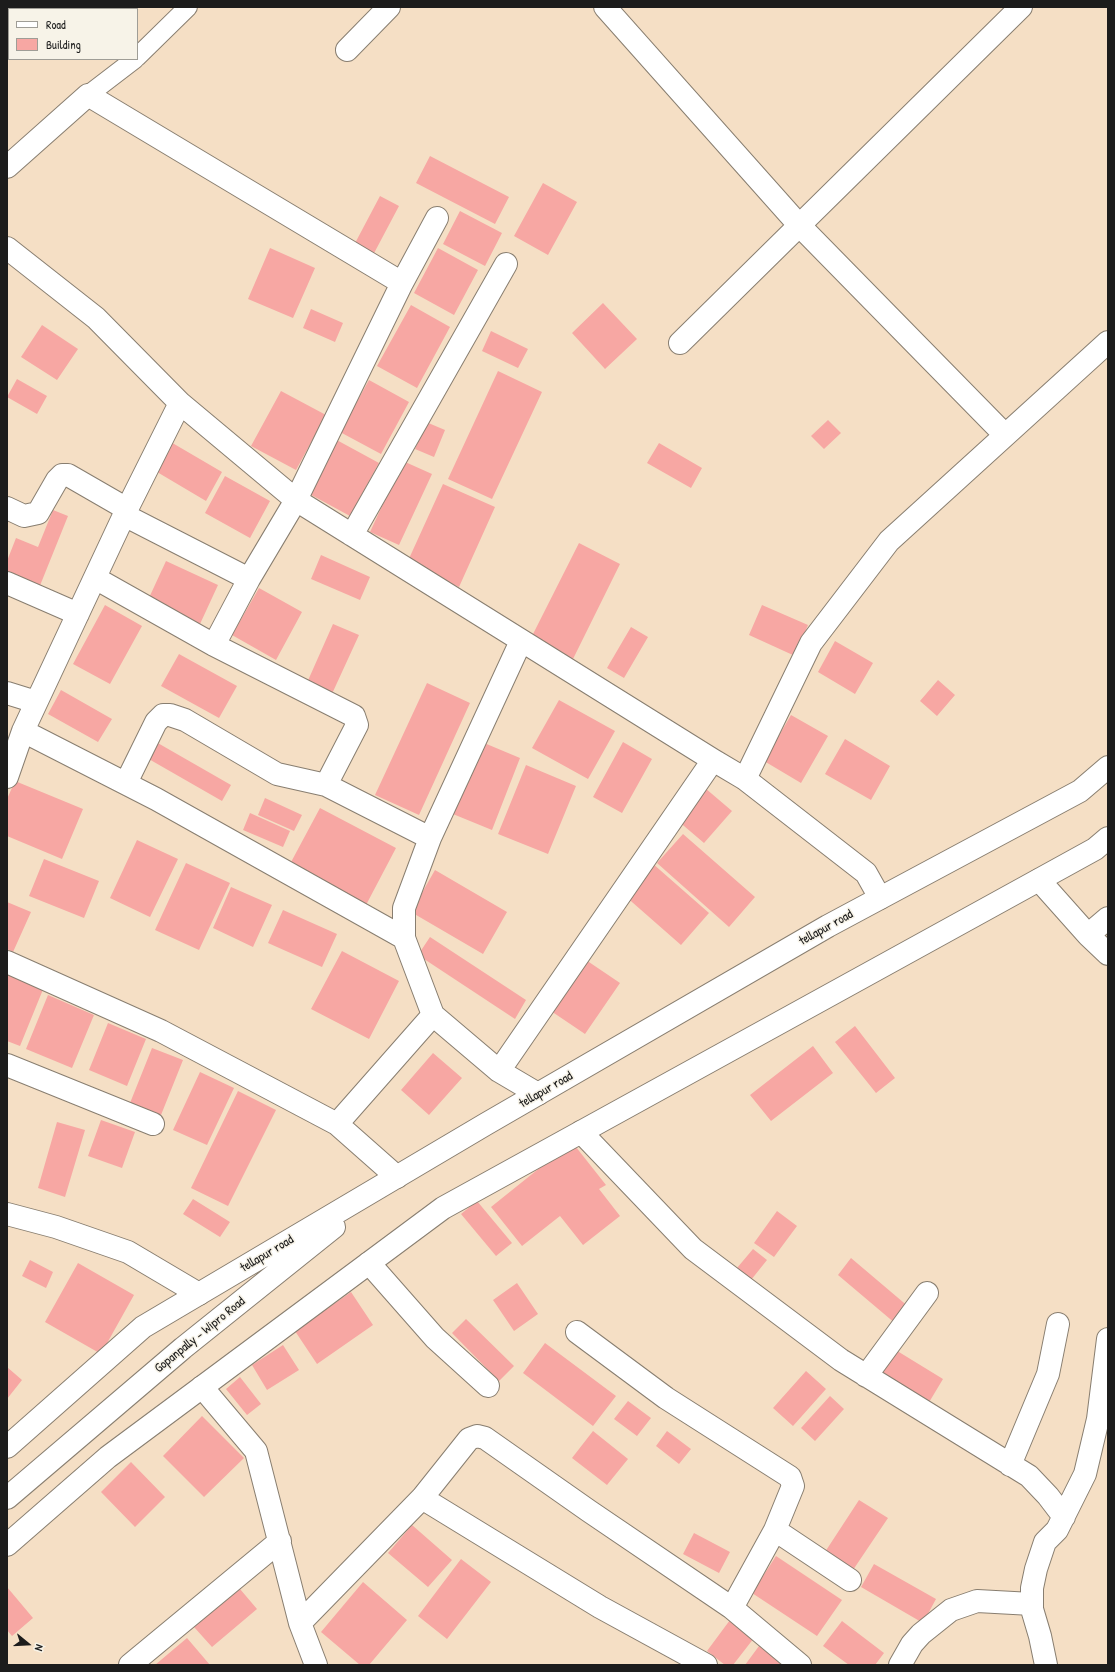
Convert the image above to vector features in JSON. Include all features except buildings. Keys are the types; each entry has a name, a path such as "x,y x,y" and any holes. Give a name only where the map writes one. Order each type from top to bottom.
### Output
{"street":[{"path":"347,50 389,7"},
{"path":"604,7 799,225 1005,435"},
{"path":"680,343 1016,9"},
{"path":"7,167 88,95 402,283"},
{"path":"214,645 249,579 296,500 402,283 437,218"},
{"path":"7,248 96,318 180,403 296,500 745,779 866,873 880,898"},
{"path":"352,536 506,264"},
{"path":"745,779 811,643 889,541 1108,342"},
{"path":"7,777 23,731 36,702 126,512 180,403"},
{"path":"7,508 24,516 38,513 57,480 62,475 68,475 126,512 249,579"},
{"path":"95,578 214,645 354,716 357,725 326,786"},
{"path":"7,583 78,614"},
{"path":"521,641 430,838 404,908 404,938 433,1015 499,1071 538,1094"},
{"path":"7,693 36,702"},
{"path":"126,783 156,722 163,715 170,715 185,720 277,774 326,786 430,838"},
{"path":"23,731 126,783 404,938"},
{"path":"499,1071 713,760"},
{"name":"tellapur road","path":"7,1447 144,1327 538,1094 828,926 1080,791 1108,767"},
{"path":"7,1545 108,1457 443,1208 1039,880 1095,848 1108,838"},
{"path":"1039,880 1073,919 1108,954"},
{"path":"1088,935 1108,918"},
{"path":"7,962 161,1031 337,1124 397,1177"},
{"path":"337,1124 433,1015"},
{"path":"7,1065 153,1124"},
{"path":"581,1132 693,1249 840,1360 1029,1476 1048,1496 1064,1517"},
{"name":"Gopanpally - Wipro Road","path":"7,1498 183,1348 397,1177"},
{"path":"7,1214 56,1227 128,1252 199,1294"},
{"path":"369,1263 435,1338 488,1386"},
{"path":"866,1376 928,1293"},
{"path":"1010,1465 1048,1374 1058,1324"},
{"path":"577,1332 666,1398 790,1477 794,1486 776,1530 732,1608"},
{"path":"1046,1665 1032,1604 1032,1588 1039,1554 1045,1542 1057,1530 1085,1474 1098,1419 1108,1339"},
{"path":"202,1387 256,1451 300,1623 316,1665"},
{"path":"300,1623 422,1498 469,1439 478,1436 486,1438 589,1511 732,1608 800,1665"},
{"path":"422,1498 600,1607 706,1665"},
{"path":"776,1530 850,1580"},
{"path":"130,1665 280,1541"},
{"path":"900,1665 912,1644 921,1634 951,1610 977,1601 1032,1604"}],"lane":[{"path":"138,56 188,7"},
{"path":"88,95 133,60"}]}
